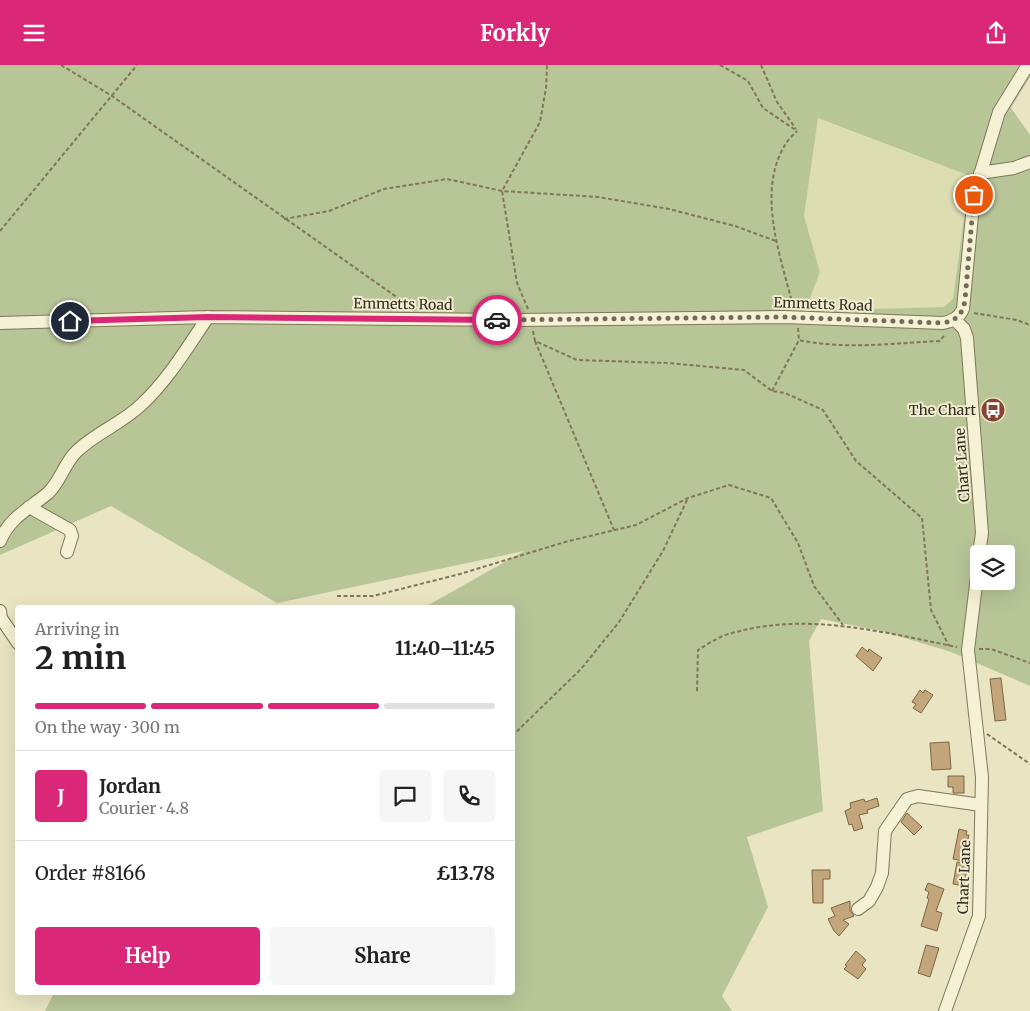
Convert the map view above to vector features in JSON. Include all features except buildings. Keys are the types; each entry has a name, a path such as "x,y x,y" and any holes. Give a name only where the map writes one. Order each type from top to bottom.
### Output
{"street":[{"path":"954,319 961,315 965,300 974,195 980,173 999,112 1028,65"},
{"path":"980,173 1014,168 1030,163"},
{"path":"0,541 7,527 50,491 74,454 90,439 127,417 163,383 208,317"},
{"name":"Emmetts Road","path":"0,323 208,317 532,320 796,317 943,323 954,319"},
{"name":"Chart Lane","path":"954,319 964,329 967,338 982,533 981,545"},
{"path":"29,507 70,530 72,536 67,552"},
{"name":"Chart Lane","path":"945,1011 978,916 982,777 968,649 975,590"},
{"path":"0,611 1,618 15,639"},
{"path":"858,909 869,901 877,887 882,873 885,831 907,799 918,796 981,805"}],"path":[{"path":"61,65 112,97 413,309"},
{"path":"0,231 137,65"},
{"path":"547,65 546,89 540,122 502,191 518,283 532,320 535,341 614,530"},
{"path":"720,65 748,81 763,108 797,131"},
{"path":"761,65 777,102 797,131"},
{"path":"772,391 799,340 796,317 776,241 771,187 785,145 797,131"},
{"path":"284,219 329,211 384,189 447,179 502,191 598,197 669,209 735,226 776,241"},
{"path":"968,313 1017,319 1030,325"},
{"path":"799,340 818,344 848,346 940,341 954,319"},
{"path":"535,341 577,360 668,363 744,370 772,391 785,393 823,410 856,461 922,519 931,611 948,646 843,625 774,624 727,634 698,649 697,691"},
{"path":"337,596 373,596 460,574 565,541 636,525 688,498 729,485 771,497 798,543 814,586 843,625"},
{"path":"515,733 581,669 619,622 663,551 688,498"},
{"path":"968,649 991,649 1030,663"},
{"path":"975,726 1030,764"}],"green space":[{"path":"0,65 1030,65 1030,77 1011,108 1030,135 1030,686 951,652 882,631 821,619 809,641 823,811 747,837 768,907 722,996 732,1011 45,1011 53,995 515,995 515,605 429,605 524,551 277,603 111,506 0,555","holes":["818,118 973,177 967,196 953,299 944,307 805,311 820,272 804,216"]},
{"path":"818,118 973,177 967,196 953,299 944,307 805,311 820,272 804,216"}],"way so far":[{"path":"497,320 784,317 950,322 961,315 964,309 974,195"}],"place":[{"name":"The Chart","path":"993,410"}],"route":[{"path":"70,321 208,317 497,320"}]}
